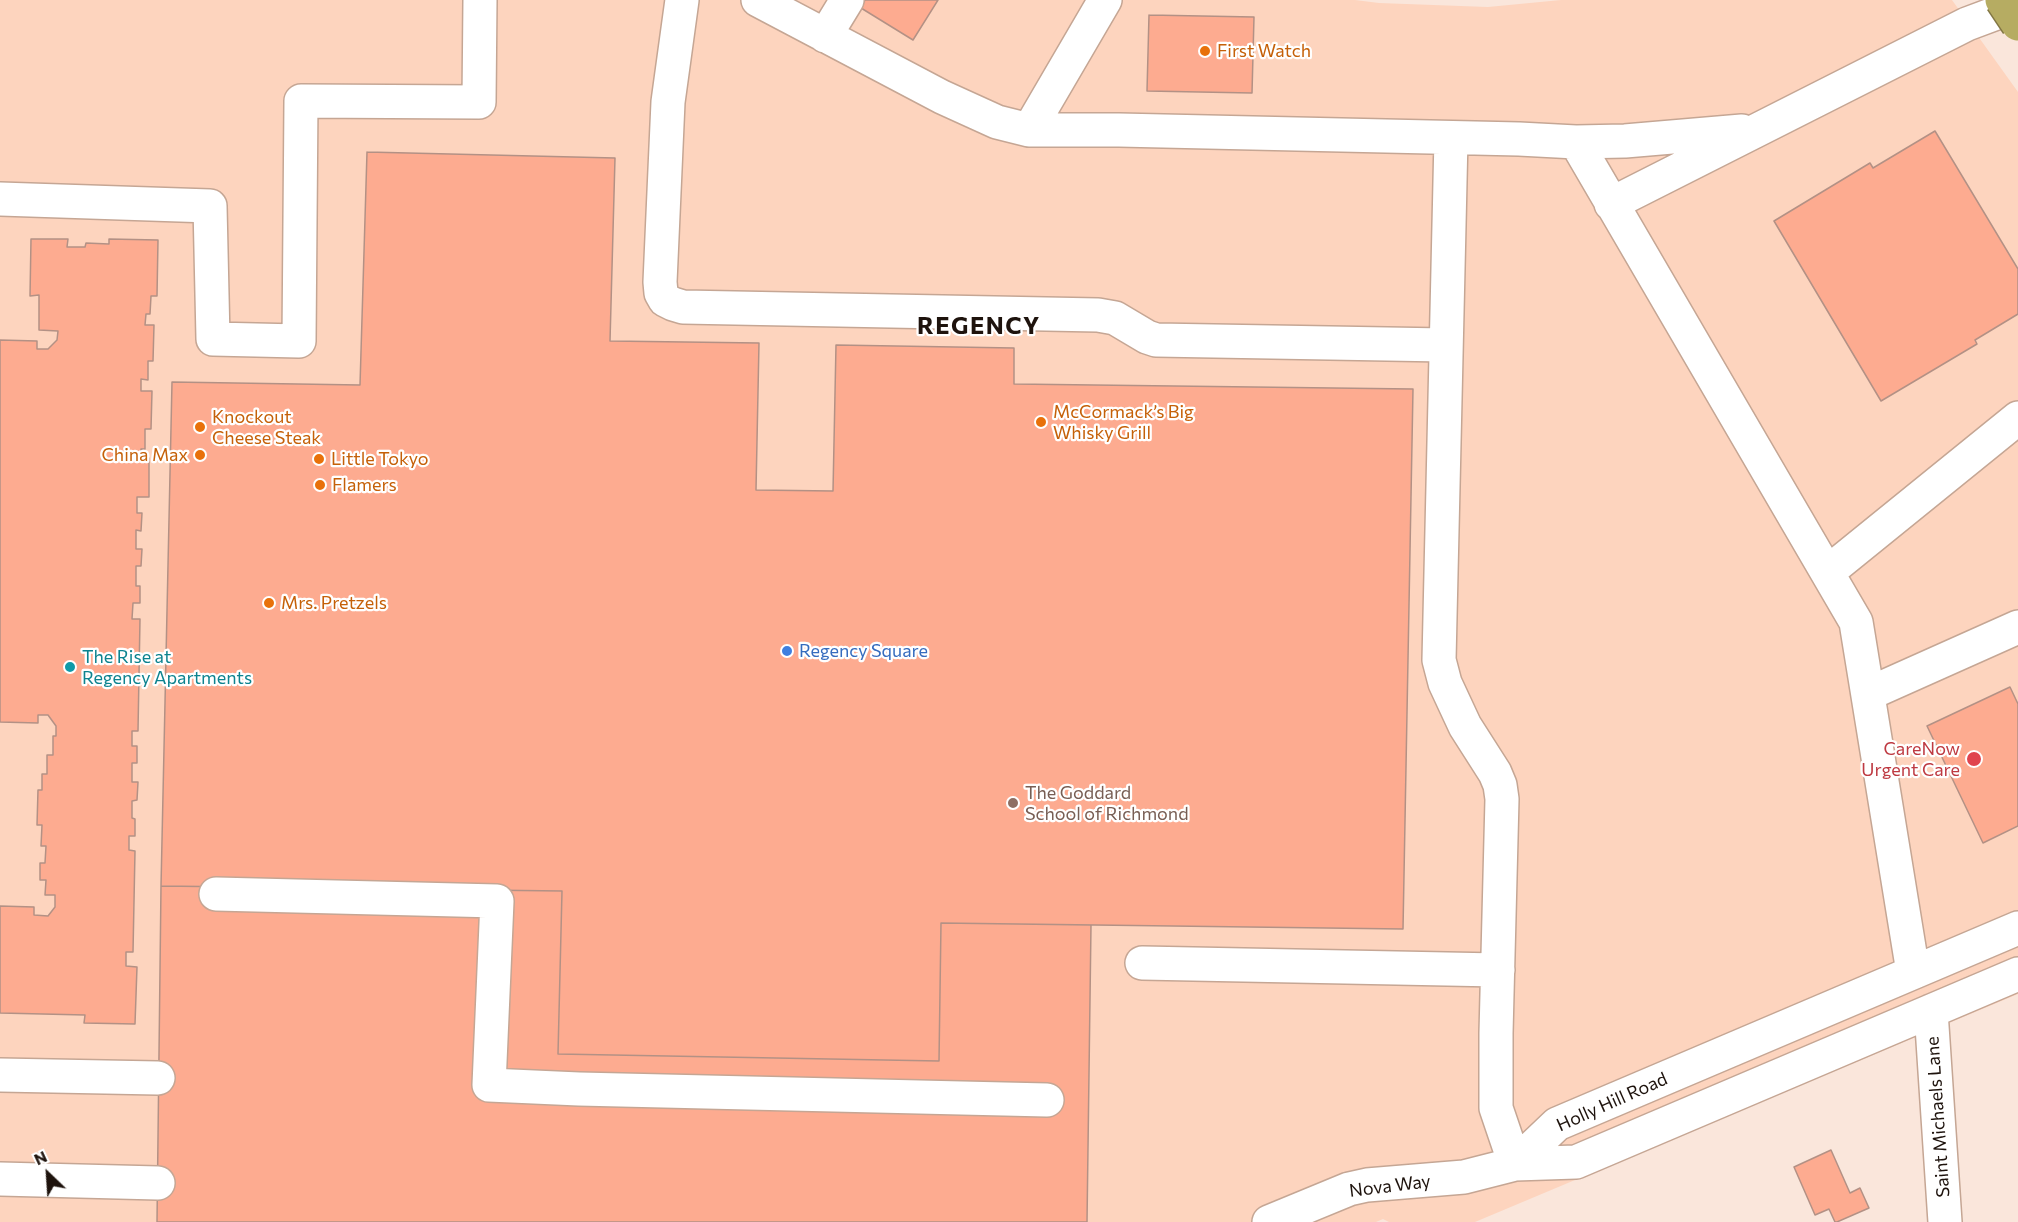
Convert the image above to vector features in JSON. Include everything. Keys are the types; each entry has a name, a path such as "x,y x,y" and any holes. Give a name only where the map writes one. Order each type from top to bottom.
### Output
{"highway":[{"path":"2002,0 2018,24"}],"street":[{"path":"0,200 210,206 213,339 299,341 301,101 479,102 480,0"},
{"path":"682,0 669,102 660,282 661,293 665,300 673,304 683,307 1098,315 1115,318 1156,340 1445,345"},
{"path":"758,0 942,97 997,122 1029,130 1119,130 1576,142 1716,134 1762,128"},
{"path":"825,36 847,0"},
{"path":"1029,130 1106,0"},
{"path":"1611,204 1967,24 2018,5"},
{"path":"1451,138 1439,660 1450,694 1466,726 1496,773 1500,785 1502,799 1496,1108 1515,1164"},
{"path":"1576,142 1856,622 1913,972"},
{"path":"1833,581 2018,418"},
{"path":"1833,581 2018,446"},
{"path":"1868,694 2018,627"},
{"path":"216,894 497,901 489,1085 1047,1100"},
{"name":"Holly Hill Road","path":"1515,1164 1557,1124 2018,928"},
{"path":"1142,963 1498,970"},
{"name":"Holly Hill Road","path":"1515,1164 1576,1162 2018,974"},
{"name":"Saint Michaels Lane","path":"1931,1011 1946,1222"},
{"path":"0,1075 158,1078"},
{"name":"Nova Way","path":"1269,1222 1348,1188 1464,1177 1515,1164"},
{"path":"0,1179 158,1183"}],"shaded area":[{"name":"Regency Square","path":"0,0 1355,0 1488,7 1561,0 1952,0 2018,92 2018,994 1475,1222 1389,1222 1383,1219 1376,1222 0,1222"}],"building":[{"path":"865,0 938,0 913,40 861,8"},
{"path":"1149,15 1254,17 1252,93 1147,91"},
{"path":"1935,131 2018,269 2018,314 1975,340 1977,344 1881,401 1774,221 1870,163 1873,168"},
{"name":"Regency Square","path":"367,152 615,158 610,341 759,343 756,490 833,491 836,345 1014,348 1014,384 1413,389 1403,929 941,923 939,1061 558,1054 562,891 161,886 172,382 360,385"},
{"name":"The Rise at Regency Apartments","path":"31,239 68,239 67,247 85,247 86,243 109,244 109,239 158,240 157,296 151,296 150,314 146,314 145,325 154,325 153,361 148,361 148,380 141,379 141,391 152,391 151,429 145,429 145,449 141,449 141,458 149,458 149,497 137,497 137,513 142,513 141,531 136,530 136,549 142,549 141,566 136,566 136,586 140,586 140,603 133,603 132,619 140,619 138,731 132,731 132,746 137,746 137,763 132,763 132,782 138,782 137,800 132,801 135,836 129,836 129,850 135,851 133,952 126,952 126,966 137,967 135,1024 84,1023 85,1015 0,1013 0,906 34,907 34,915 48,916 55,907 55,895 45,895 46,880 40,880 40,863 45,863 46,846 41,846 42,825 37,825 38,790 42,790 42,774 47,774 47,755 53,755 53,736 56,736 56,726 48,715 38,715 38,723 0,722 0,340 37,341 37,349 48,349 57,340 58,331 39,330 39,295 30,296"},
{"path":"2010,687 2018,704 2018,826 1983,843 1927,726"},
{"path":"161,886 562,891 558,1054 939,1061 941,923 1091,925 1087,1222 157,1222"},
{"path":"1831,1150 1850,1193 1860,1188 1869,1208 1837,1222 1829,1209 1815,1215 1794,1167"}],"place":[{"name":"First Watch","path":"1205,51"},
{"name":"McCormack’s Big Whisky Grill","path":"1041,422"},
{"name":"Knockout Cheese Steak","path":"200,427"},
{"name":"China Max","path":"200,455"},
{"name":"Little Tokyo","path":"319,459"},
{"name":"Flamers","path":"320,485"},
{"name":"Mrs. Pretzels","path":"269,603"},
{"name":"Regency Square","path":"787,651"},
{"name":"The Rise at Regency Apartments","path":"70,667"},
{"name":"CareNow Urgent Care","path":"1974,759"},
{"name":"The Goddard School of Richmond","path":"1013,803"}],"district":[{"name":"REGENCY","path":"979,326"}]}
